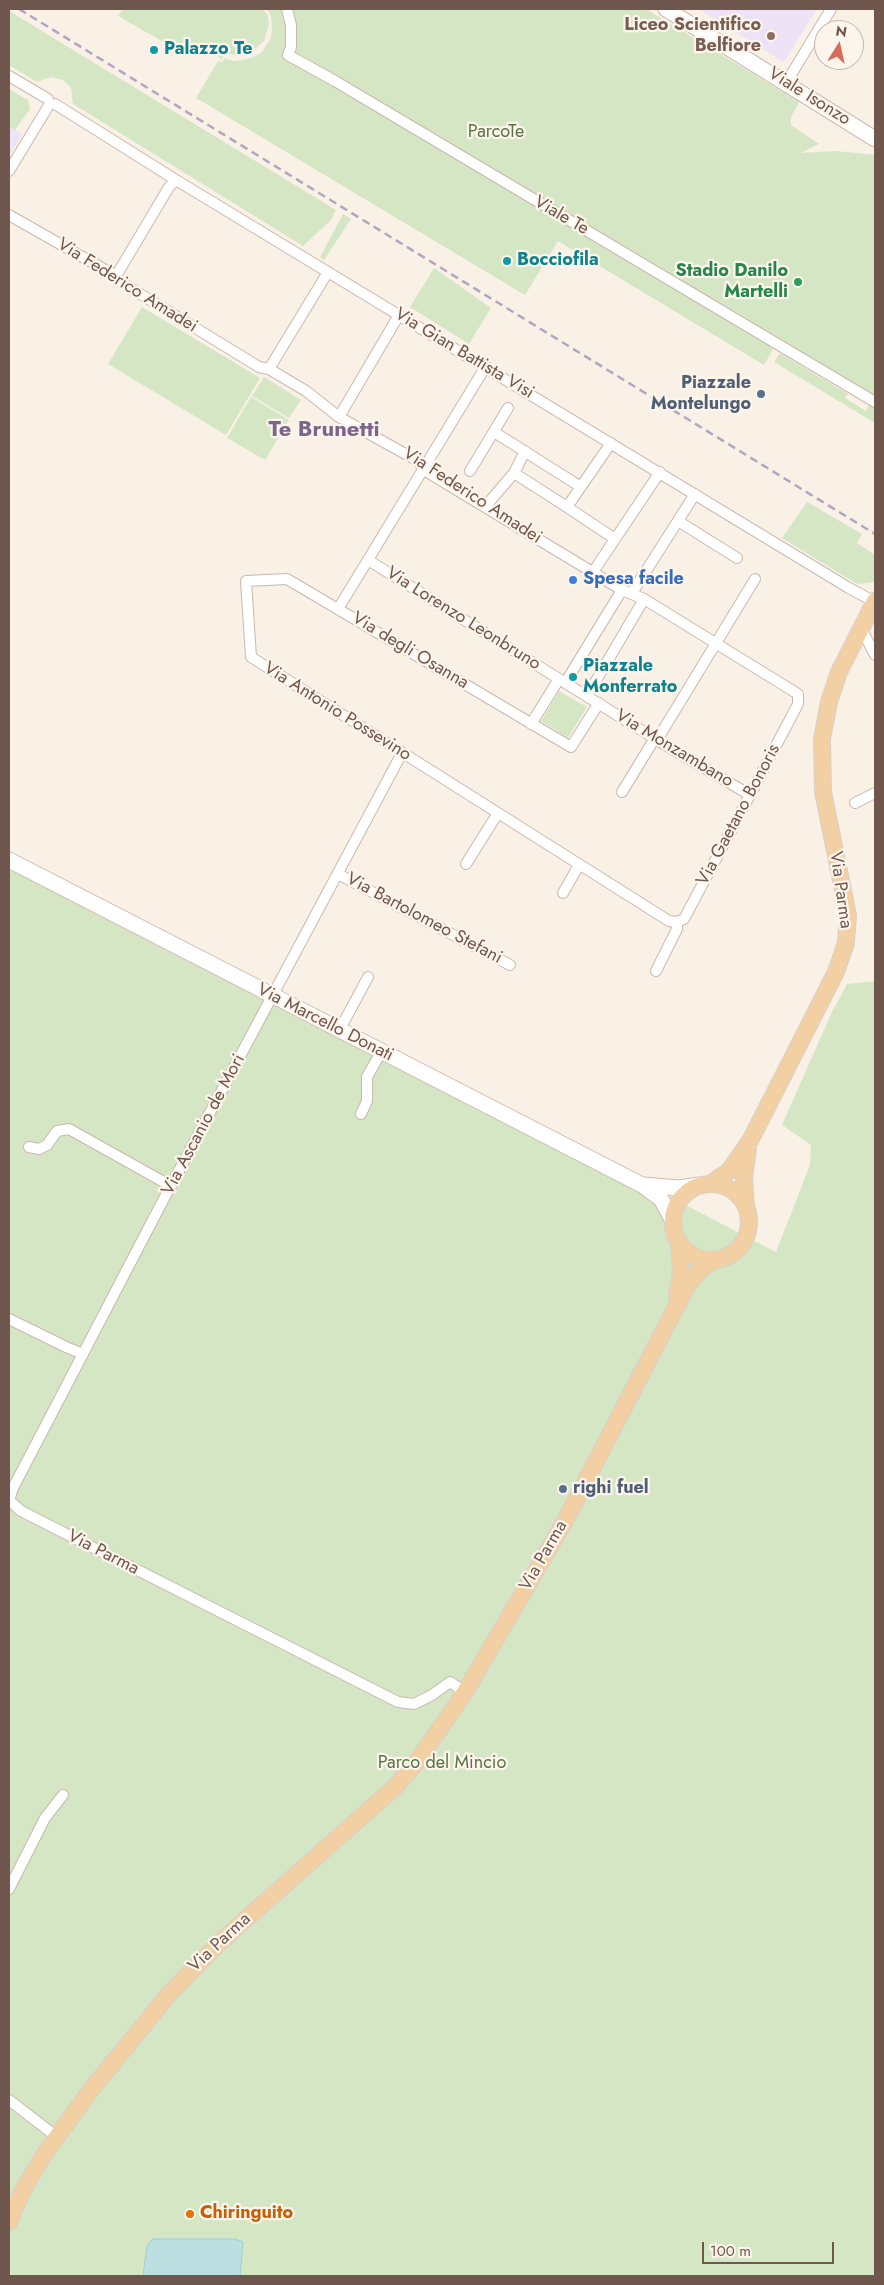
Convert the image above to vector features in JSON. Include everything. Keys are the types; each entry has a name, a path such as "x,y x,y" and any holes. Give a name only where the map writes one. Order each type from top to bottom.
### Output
{"main road":[{"name":"Via Parma","path":"705,1185 729,1171 751,1139 836,972 846,943 848,915 825,801 822,756 825,722 834,686 842,663 875,601"},
{"name":"Via Parma","path":"746,1207 744,1178 751,1139"},
{"path":"705,1185 731,1190 746,1207 749,1226 744,1242 734,1253 716,1260 702,1260 690,1255 679,1244 674,1233 672,1220 674,1209 681,1198 705,1185"},
{"name":"Via Parma","path":"673,1311 681,1273 679,1244"},
{"name":"Via Parma","path":"9,2222 22,2192 43,2156 90,2091 191,1970 306,1864 396,1788 416,1763 465,1692 565,1521 673,1311 693,1276 716,1260"}],"street":[{"name":"Viale Te","path":"287,9 291,25 291,48 288,55 335,81 875,402"},
{"name":"Viale Isonzo","path":"666,9 875,139"},
{"path":"786,83 831,9"},
{"name":"Via Gian Battista Visi","path":"9,76 176,180 486,366 848,588 875,601"},
{"path":"9,171 51,103"},
{"path":"116,276 169,187 176,180"},
{"name":"Via Federico Amadei","path":"9,215 116,276 119,281 259,367 269,369 306,391 339,417 418,461 424,470 593,572 644,599 788,687 798,694 798,704"},
{"path":"269,369 328,272"},
{"path":"339,417 399,315"},
{"path":"338,609 486,366"},
{"path":"470,470 508,408"},
{"path":"494,432 582,487"},
{"path":"568,507 611,443"},
{"path":"486,507 514,473 525,451"},
{"path":"593,572 660,472"},
{"path":"514,473 615,538"},
{"path":"531,724 678,521 695,494"},
{"path":"678,521 737,558"},
{"name":"Via Lorenzo Leonbruno","path":"368,560 587,696"},
{"name":"Via degli Osanna","path":"287,579 572,748 599,703"},
{"name":"Via Antonio Possevino","path":"287,579 246,581 251,658 669,921 677,922"},
{"path":"622,792 755,579"},
{"path":"587,696 644,599"},
{"path":"861,628 875,655"},
{"name":"Via Monzambano","path":"587,696 750,795"},
{"name":"Via Gaetano Bonoris","path":"677,922 684,920 798,704"},
{"name":"Via Ascanio de Mori","path":"9,1500 171,1186 402,753"},
{"path":"855,803 875,793"},
{"path":"466,864 498,813"},
{"name":"Via Marcello Donati","path":"9,860 272,997 642,1185 661,1199 672,1220"},
{"path":"563,893 580,865"},
{"name":"Via Bartolomeo Stefani","path":"338,874 510,965"},
{"path":"656,971 677,929 677,922"},
{"path":"339,1031 368,978"},
{"path":"361,1114 367,1101 367,1077 381,1052"},
{"path":"29,1147 39,1149 47,1145 58,1131 69,1129 171,1186"},
{"name":"Via Marcello Donati","path":"642,1185 673,1188 705,1185"},
{"path":"9,1319 84,1354"},
{"name":"Via Parma","path":"9,1500 21,1511 398,1702 414,1704 432,1695 450,1682 465,1692"},
{"path":"9,1889 45,1818 62,1795"},
{"path":"9,2100 57,2137"}],"shaded area":[{"name":"Liceo Scientifico Belfiore","path":"698,9 817,9 784,62"},
{"path":"9,126 22,134 9,156"}],"green space":[{"path":"123,9 263,9 268,16 269,24 264,41 249,54 241,56 225,53 222,59 202,47 199,52 193,49 188,56 118,16"},
{"name":"ParcoTe","path":"267,9 646,9 799,102 791,117 791,125 819,144 801,153 836,151 875,155 875,396 734,311 773,349 764,365 558,241 525,295 196,98 218,61 222,62 225,58 233,61 244,60 262,52 271,38 271,16"},
{"path":"9,11 336,210 331,220 303,246 73,104 71,88 63,80 51,77 37,82 9,65"},
{"path":"9,89 28,100 30,109 15,130 9,126"},
{"path":"343,214 351,219 324,260 320,257"},
{"path":"434,268 491,308 469,344 410,307"},
{"path":"142,307 260,378 226,435 108,364"},
{"path":"780,353 848,394 845,398 866,411 869,405 875,409 875,423 774,362"},
{"path":"264,377 301,400 289,418 252,396"},
{"path":"251,397 289,420 265,460 227,438"},
{"path":"807,502 862,534 857,543 875,555 875,582 857,584 782,538"},
{"path":"559,691 587,707 568,738 541,721"},
{"name":"Parco del Mincio","path":"9,853 776,1252 810,1165 811,1145 782,1125 831,1014 847,984 875,981 875,2276 9,2276"}],"water":[{"path":"153,2239 235,2239 243,2242 240,2276 143,2276 147,2246"}],"railway":[{"path":"19,9 875,534"}],"place":[{"name":"Liceo Scientifico Belfiore","path":"771,36"},
{"name":"Palazzo Te","path":"154,50"},
{"name":"Bocciofila","path":"507,261"},
{"name":"Stadio Danilo Martelli","path":"798,282"},
{"name":"Piazzale Montelungo","path":"761,394"},
{"name":"Spesa facile","path":"573,580"},
{"name":"Piazzale Monferrato","path":"573,677"},
{"name":"righi fuel","path":"563,1489"},
{"name":"Chiringuito","path":"190,2214"}],"district":[{"name":"Te Brunetti","path":"324,431"}]}
